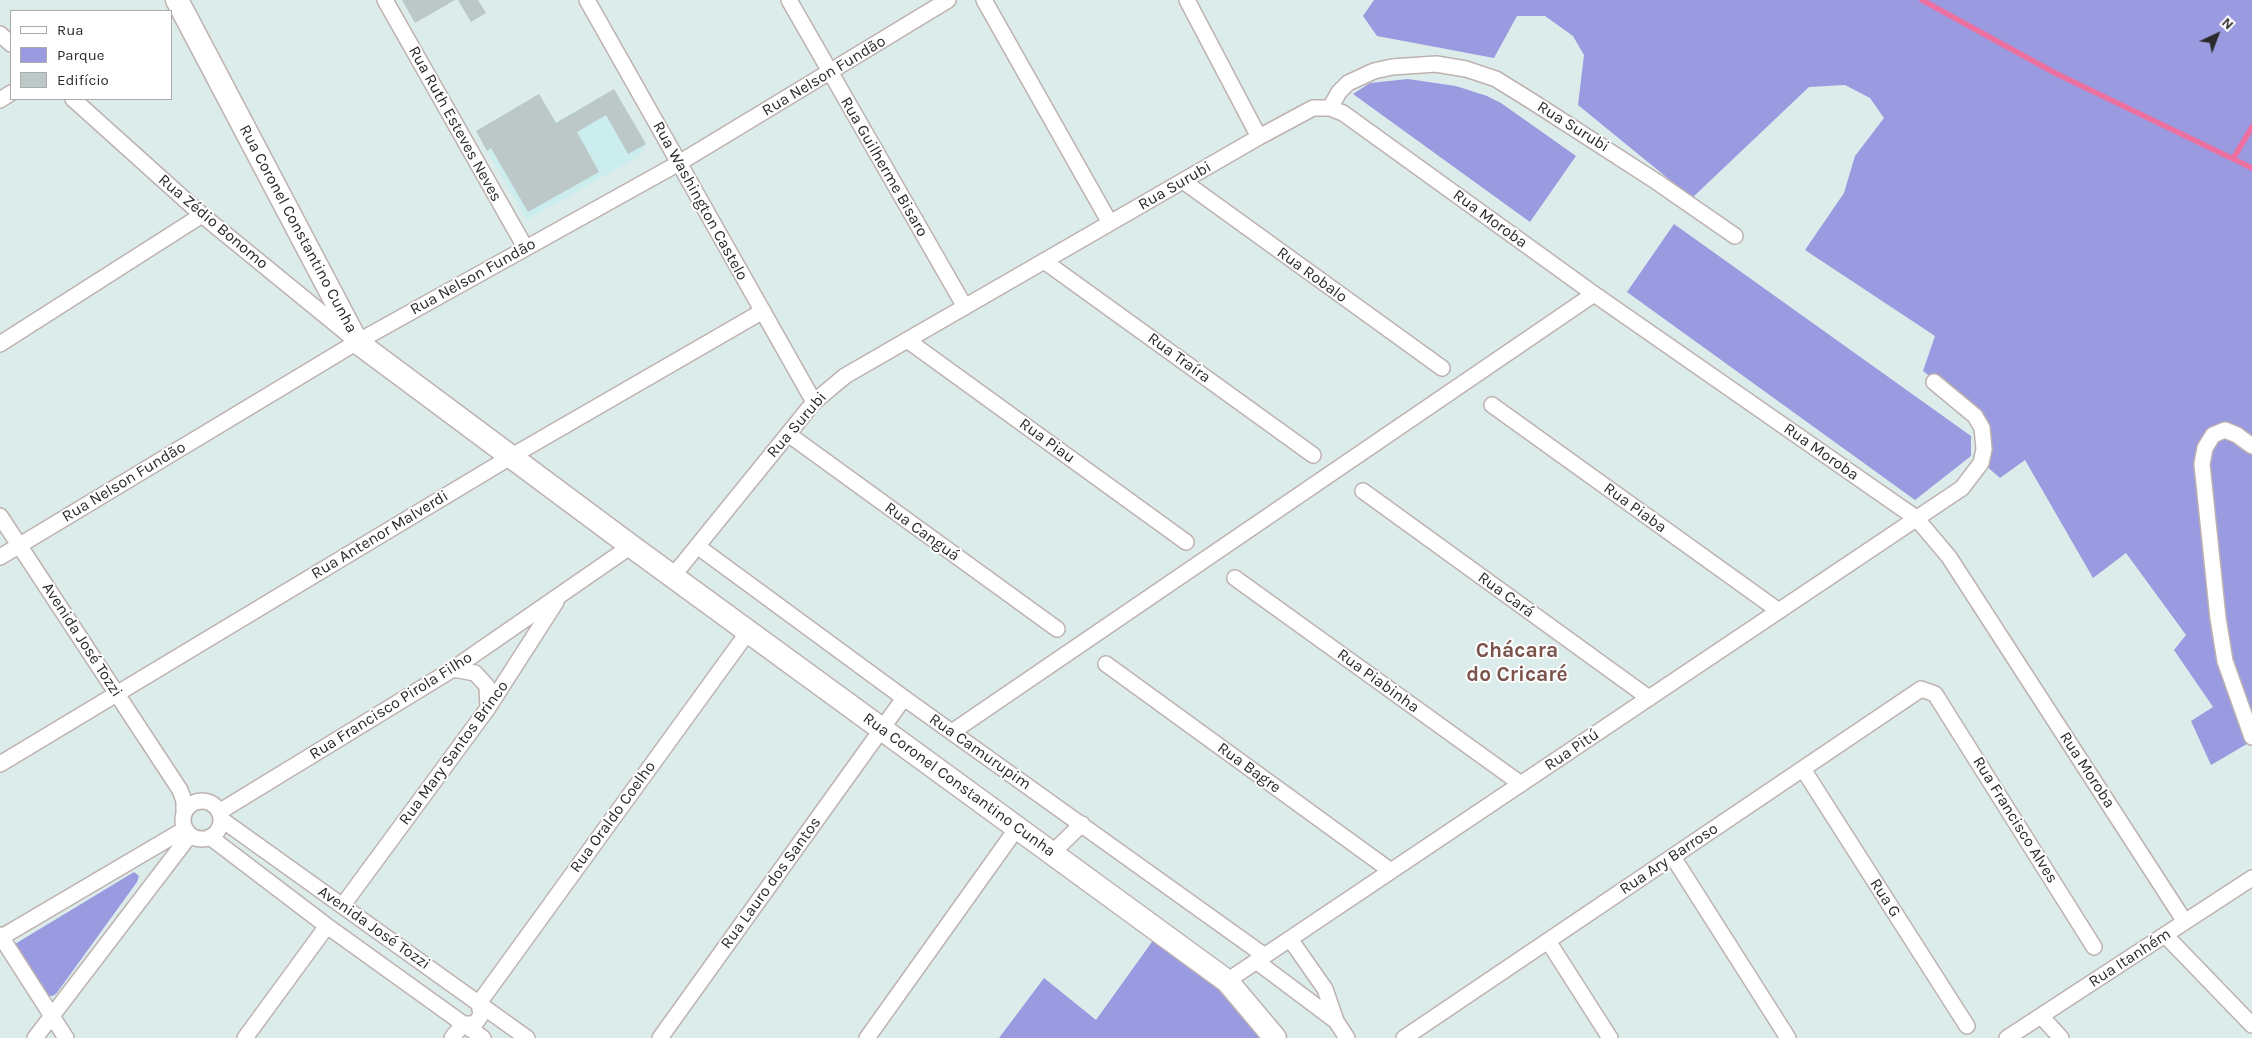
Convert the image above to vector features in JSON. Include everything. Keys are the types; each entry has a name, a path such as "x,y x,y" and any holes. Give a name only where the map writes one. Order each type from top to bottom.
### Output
{"street":[{"name":"Rua Coronel Constantino Cunha","path":"177,0 358,342 631,546 1227,981 1275,1038"},
{"name":"Rua Ruth Esteves Neves","path":"386,0 525,247"},
{"name":"Rua Washington Castelo","path":"587,0 814,402"},
{"name":"Rua Guilherme Bisaro","path":"789,0 829,73 965,307"},
{"name":"Rua Nelson Fundão","path":"0,557 358,342 525,247 679,163 948,0"},
{"path":"984,0 1110,223"},
{"path":"1187,0 1259,137"},
{"path":"0,34 10,43"},
{"name":"Rua Surubi","path":"673,576 814,402 845,376 1259,137 1313,108 1330,108 1339,92 1348,83 1374,71 1436,64 1466,69 1496,79 1642,172 1735,236"},
{"name":"Rua Zédio Bonomo","path":"74,100 202,215 358,342"},
{"name":"Rua Moroba","path":"1330,108 1343,113 1594,294 1916,518 1949,557 2185,922"},
{"name":"Rua Robalo","path":"1183,181 1442,368"},
{"path":"0,344 202,215"},
{"name":"Rua Traíra","path":"1044,261 1313,455"},
{"path":"952,732 1594,294"},
{"name":"Rua Antenor Malverdi","path":"0,764 512,456 762,311"},
{"name":"Rua Piau","path":"907,340 1186,542"},
{"name":"Rua Pitú","path":"1227,981 1962,488 1981,462 1984,449 1982,428 1975,416 1934,382"},
{"name":"Rua Piaba","path":"1492,405 1779,612"},
{"path":"2252,446 2237,435 2225,430 2213,435 2205,448 2202,464 2218,618 2225,661 2252,737"},
{"name":"Rua Canguá","path":"788,434 1057,629"},
{"name":"Rua Cará","path":"1363,492 1649,698"},
{"name":"Avenida José Tozzi","path":"0,516 180,790 184,801 186,826"},
{"path":"560,596 631,546"},
{"name":"Rua Camurupim","path":"697,546 904,698 1082,824 1261,958 1336,1021"},
{"name":"Rua Piabinha","path":"1235,578 1521,784"},
{"name":"Rua Francisco Pirola Filho","path":"220,816 453,669 560,596"},
{"name":"Rua Mary Santos Brinco","path":"245,1038 327,926 323,914 329,906 342,906 488,708 560,596"},
{"name":"Rua Oraldo Coelho","path":"452,1038 463,1024 460,1012 466,1004 479,1003 748,632"},
{"name":"Rua Bagre","path":"1106,664 1391,871"},
{"path":"453,669 475,673 487,686 488,708"},
{"name":"Rua Ary Barroso","path":"1404,1038 1427,1032 1548,941 1921,689 1935,694"},
{"name":"Rua Francisco Alves","path":"1935,694 2094,947"},
{"name":"Rua Lauro dos Santos","path":"660,1038 904,698"},
{"name":"Rua G","path":"1802,769 1967,1026"},
{"name":"Avenida José Tozzi","path":"180,790 189,798 208,802 220,816 527,1038"},
{"path":"35,1038 186,826 194,803 201,801"},
{"path":"186,826 203,839 210,837 216,833 220,816"},
{"path":"1052,853 1082,824"},
{"path":"66,1038 0,937 186,826"},
{"path":"867,1038 1018,828"},
{"name":"Avenida José Tozzi","path":"210,837 327,926 483,1038"},
{"path":"1673,856 1788,1038"},
{"name":"Rua Itanhém","path":"2007,1038 2252,878"},
{"path":"2165,935 2252,1025"},
{"path":"1290,939 1325,990 1336,1021 1347,1038"},
{"path":"1548,941 1610,1038"},
{"path":"2041,1016 2062,1038"}],"shaded area":[{"path":"614,89 646,144 641,155 527,220 476,131 539,94 556,122"}],"green space":[{"path":"1374,0 2252,0 2252,713 2245,719 2252,741 2211,765 2191,721 2213,707 2174,650 2186,635 2126,553 2093,578 2025,460 2000,478 1984,464 1985,432 1953,394 1923,371 1935,336 1805,250 1844,193 1855,156 1884,118 1870,98 1845,85 1809,87 1692,198 1578,105 1584,55 1573,36 1545,16 1517,16 1494,58 1377,36 1363,16"},
{"path":"1408,79 1456,86 1487,96 1501,103 1576,156 1530,222 1353,94 1370,83"},
{"path":"1674,224 1971,436 1971,456 1915,500 1627,292"},
{"path":"134,872 139,876 137,882 56,994 46,996 15,947 15,944"},
{"path":"1159,932 1237,998 1265,1038 999,1038 1044,978 1096,1020"}],"building":[{"path":"402,0 455,0 415,23"},
{"path":"458,0 478,0 486,13 471,22"},
{"path":"614,89 646,144 628,154 606,115 577,132 599,172 528,212 491,148 487,151 476,131 539,94 556,123"}],"waterway":[{"path":"1922,0 2055,73 2252,168"},
{"path":"2233,159 2252,127"}],"district":[{"name":"Chácara do Cricaré","path":"1517,663"}]}
